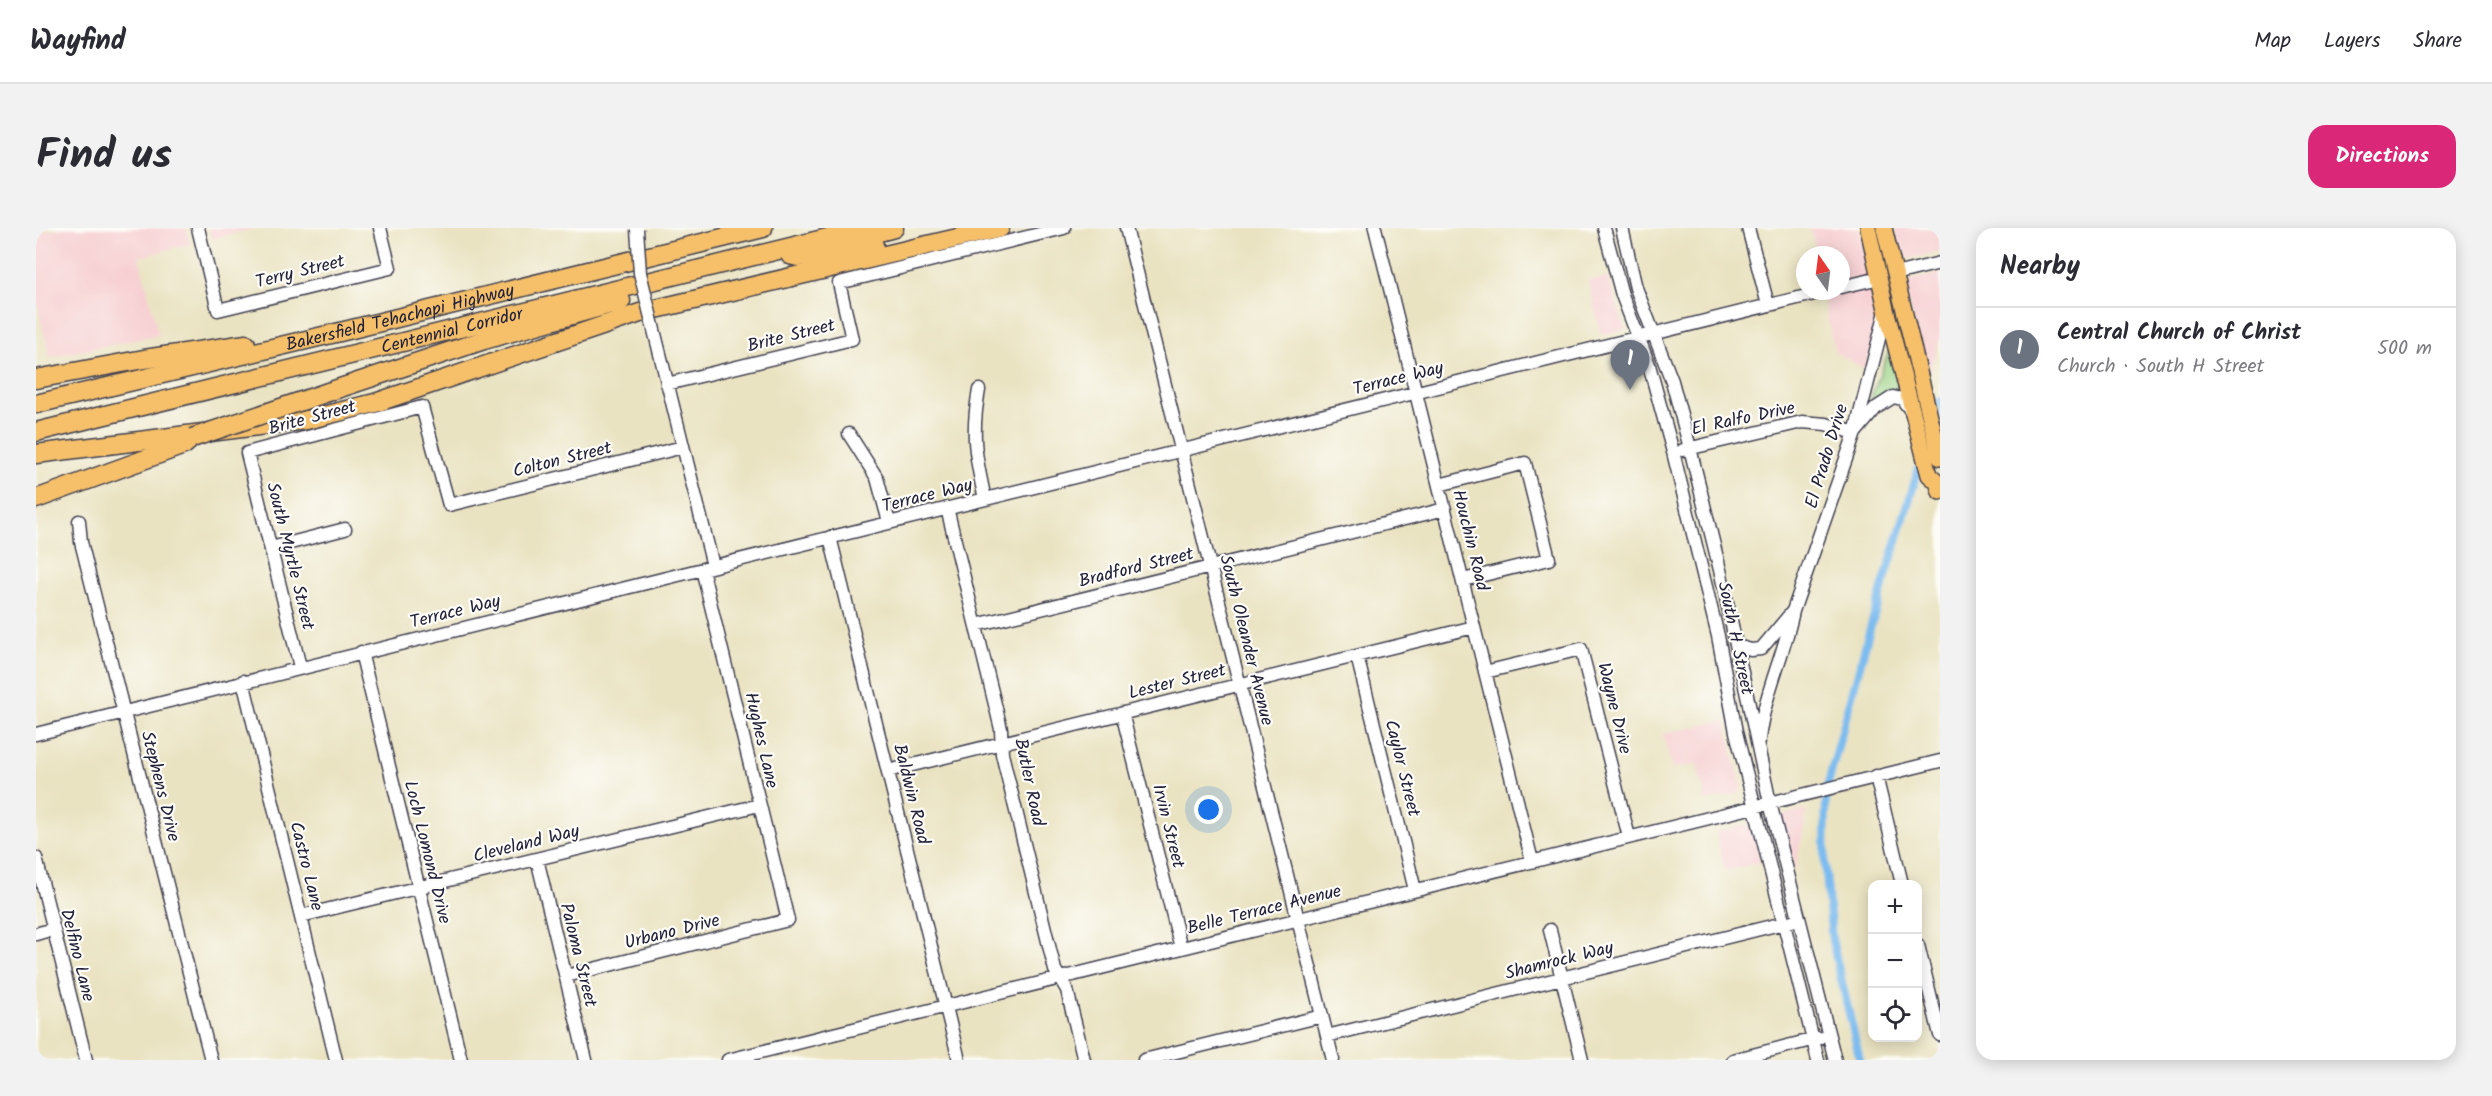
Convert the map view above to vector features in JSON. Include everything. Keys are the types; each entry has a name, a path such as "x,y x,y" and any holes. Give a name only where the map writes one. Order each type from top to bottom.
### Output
{"highway":[{"name":"Bakersfield Tehachapi Highway","path":"36,404 763,228"},
{"name":"Centennial Corridor","path":"36,432 868,228"},
{"path":"36,499 120,464 192,438 505,334 894,228"},
{"path":"790,255 815,254 974,228"},
{"path":"36,454 306,420 375,403 643,312 1000,228"},
{"path":"36,379 181,353 340,332"},
{"path":"36,486 120,464"}],"main road":[{"path":"1868,228 1887,276"},
{"path":"1875,228 1883,260 1890,272 1885,279 1907,344 1916,363 1940,458"},
{"path":"1884,228 1887,276 1886,309 1929,476 1939,484"}],"street":[{"name":"Terry Street","path":"198,228 218,309 390,267 380,228"},
{"name":"Hughes Lane","path":"637,228 640,273 683,447 759,805 788,920"},
{"name":"Brite Street","path":"668,384 852,339 838,283 1064,228"},
{"name":"South Oleander Avenue","path":"1126,228 1333,1060"},
{"name":"Houchin Road","path":"1375,228 1532,861"},
{"name":"South H Street","path":"1604,228 1622,295 1659,397 1711,601 1736,732 1818,1060"},
{"name":"South H Street","path":"1622,228 1636,288 1672,381 1690,448 1737,646 1770,803 1835,1060"},
{"path":"1748,228 1768,305"},
{"path":"1850,285 1940,263"},
{"name":"Terrace Way","path":"36,734 1796,298"},
{"name":"El Prado Drive","path":"1759,751 1764,709 1787,638 1793,611 1855,434 1886,309"},
{"path":"979,390 973,435 974,452 985,499"},
{"path":"1855,434 1875,408 1893,397 1902,399 1909,407 1916,422"},
{"name":"Brite Street","path":"247,453 422,407 449,505"},
{"name":"El Ralfo Drive","path":"1673,452 1802,422 1826,424 1855,434"},
{"path":"849,434 876,478 888,522"},
{"name":"Colton Street","path":"449,505 683,447"},
{"name":"South Myrtle Street","path":"247,453 300,667"},
{"path":"1439,485 1525,463 1549,559 1463,580"},
{"name":"Butler Road","path":"947,508 1001,729 1002,754 1055,970 1062,980 1084,1060"},
{"name":"Bradford Street","path":"976,625 1445,509"},
{"name":"Stephens Drive","path":"80,521 81,542 211,1060"},
{"path":"271,548 345,529"},
{"name":"Baldwin Road","path":"830,537 959,1060"},
{"name":"El Prado Drive","path":"1737,646 1751,650 1761,649 1793,611"},
{"name":"Lester Street","path":"888,771 1474,627"},
{"name":"Wayne Drive","path":"1485,672 1581,648 1629,837"},
{"name":"Loch Lomond Drive","path":"361,652 461,1060"},
{"name":"Caylor Street","path":"1357,656 1415,890"},
{"name":"Castro Lane","path":"243,681 336,1060"},
{"name":"Irvin Street","path":"1122,713 1181,948"},
{"name":"Belle Terrace Avenue","path":"731,1060 946,1006 1062,980 1181,948 1940,761"},
{"path":"1875,776 1901,880"},
{"name":"Cleveland Way","path":"301,916 759,805"},
{"name":"Delfino Lane","path":"36,858 86,1060"},
{"name":"Paloma Street","path":"537,859 586,1060"},
{"name":"Shamrock Way","path":"1327,1036 1799,918"},
{"name":"Urbano Drive","path":"566,976 788,920"},
{"path":"36,934 53,929"},
{"path":"1550,930 1582,1060"},
{"path":"1922,965 1940,1035"},
{"path":"1144,1060 1322,1016"},
{"path":"1733,1060 1829,1036"}],"shaded area":[{"path":"62,228 186,228 190,244 139,257 159,335 50,357 36,300 36,234"},
{"path":"209,228 255,228 212,239"},
{"path":"1810,228 1860,228 1877,316 1876,334 1865,369 1835,352 1824,303 1824,300 1850,300 1850,246 1815,246"},
{"path":"1895,228 1940,228 1940,251 1903,260"},
{"path":"1940,273 1940,339 1927,379 1905,286 1909,281"},
{"path":"1608,277 1625,329 1601,335 1588,281"},
{"path":"1725,720 1742,788 1737,794 1706,801 1697,764 1672,769 1663,734"},
{"path":"1807,810 1795,872 1780,822 1784,815"},
{"path":"1746,825 1752,828 1761,862 1725,871 1716,832"}],"green space":[{"path":"1890,348 1899,386 1883,394 1863,418"}],"waterway":[{"path":"1934,420 1940,401"},
{"path":"1860,1060 1832,940 1825,862 1826,791 1869,632 1922,458"}],"place":[{"name":"Central Church of Christ","path":"1630,390"}]}
